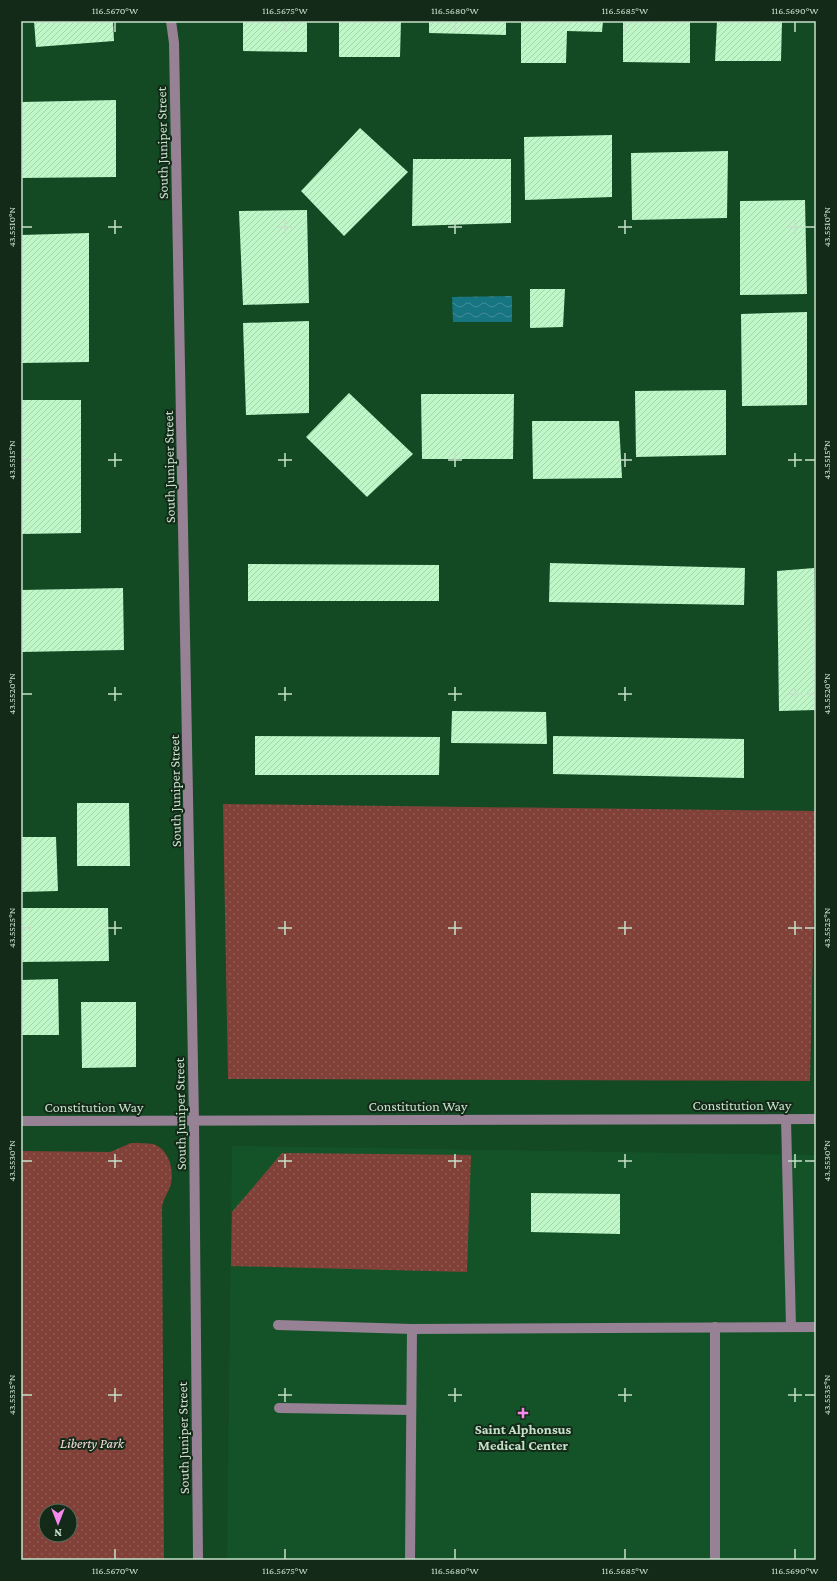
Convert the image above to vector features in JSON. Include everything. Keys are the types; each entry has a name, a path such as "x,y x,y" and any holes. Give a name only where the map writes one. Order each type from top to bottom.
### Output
{"street":[{"name":"South Juniper Street","path":"171,21 174,44 178,204 194,1120 198,1560"},
{"path":"786,1119 791,1327"},
{"name":"Constitution Way","path":"21,1121 816,1119"},
{"path":"278,1325 412,1329 816,1327"},
{"path":"715,1327 715,1560"},
{"path":"410,1560 412,1329"},
{"path":"279,1408 411,1410"}],"shaded area":[{"name":"Saint Alphonsus Medical Center","path":"232,1146 816,1155 816,1560 227,1560"}],"green space":[{"path":"223,804 816,811 810,1081 228,1079"},
{"name":"Liberty Park","path":"131,1143 145,1143 153,1144 159,1147 164,1151 170,1162 172,1175 170,1187 163,1202 162,1208 164,1560 21,1560 21,1151 110,1152"},
{"path":"282,1153 471,1155 467,1272 231,1266 232,1212"}],"water":[{"path":"512,296 512,322 453,322 452,297"}],"building":[{"path":"34,21 113,21 114,41 36,47"},
{"path":"243,21 307,21 307,52 243,51"},
{"path":"339,21 401,21 400,57 339,57"},
{"path":"429,21 506,21 506,35 429,33"},
{"path":"521,21 603,21 602,32 567,31 566,63 521,63"},
{"path":"623,21 690,21 690,63 623,62"},
{"path":"717,21 782,21 781,61 715,61"},
{"path":"116,100 116,177 21,178 21,102"},
{"path":"360,128 408,172 344,236 301,191"},
{"path":"612,135 612,197 525,200 524,137"},
{"path":"728,151 727,218 632,220 631,153"},
{"path":"413,159 511,159 511,223 412,226"},
{"path":"805,200 807,294 740,295 740,201"},
{"path":"307,210 309,303 243,305 239,211"},
{"path":"89,233 89,362 21,363 21,235"},
{"path":"530,289 565,289 563,327 530,328"},
{"path":"807,312 807,405 742,406 741,314"},
{"path":"309,321 309,413 246,415 243,323"},
{"path":"726,390 726,455 636,457 635,391"},
{"path":"349,393 413,454 367,497 306,437"},
{"path":"421,394 514,394 513,459 422,459"},
{"path":"21,400 81,400 81,533 21,534"},
{"path":"532,421 619,421 622,478 533,479"},
{"path":"550,563 745,568 744,605 549,602"},
{"path":"248,564 439,565 439,601 248,601"},
{"path":"814,568 816,710 779,711 777,571"},
{"path":"123,588 124,650 21,652 21,590"},
{"path":"452,711 546,712 547,744 451,743"},
{"path":"255,736 440,737 439,775 255,775"},
{"path":"553,736 744,739 744,778 553,774"},
{"path":"77,803 129,803 130,866 77,866"},
{"path":"21,837 56,837 58,891 21,892"},
{"path":"21,908 108,908 109,961 21,962"},
{"path":"58,979 59,1035 21,1035 21,980"},
{"path":"81,1002 136,1002 136,1067 82,1068"},
{"path":"531,1193 620,1194 620,1234 531,1232"}],"place":[{"name":"Saint Alphonsus Medical Center","path":"523,1413"}]}
